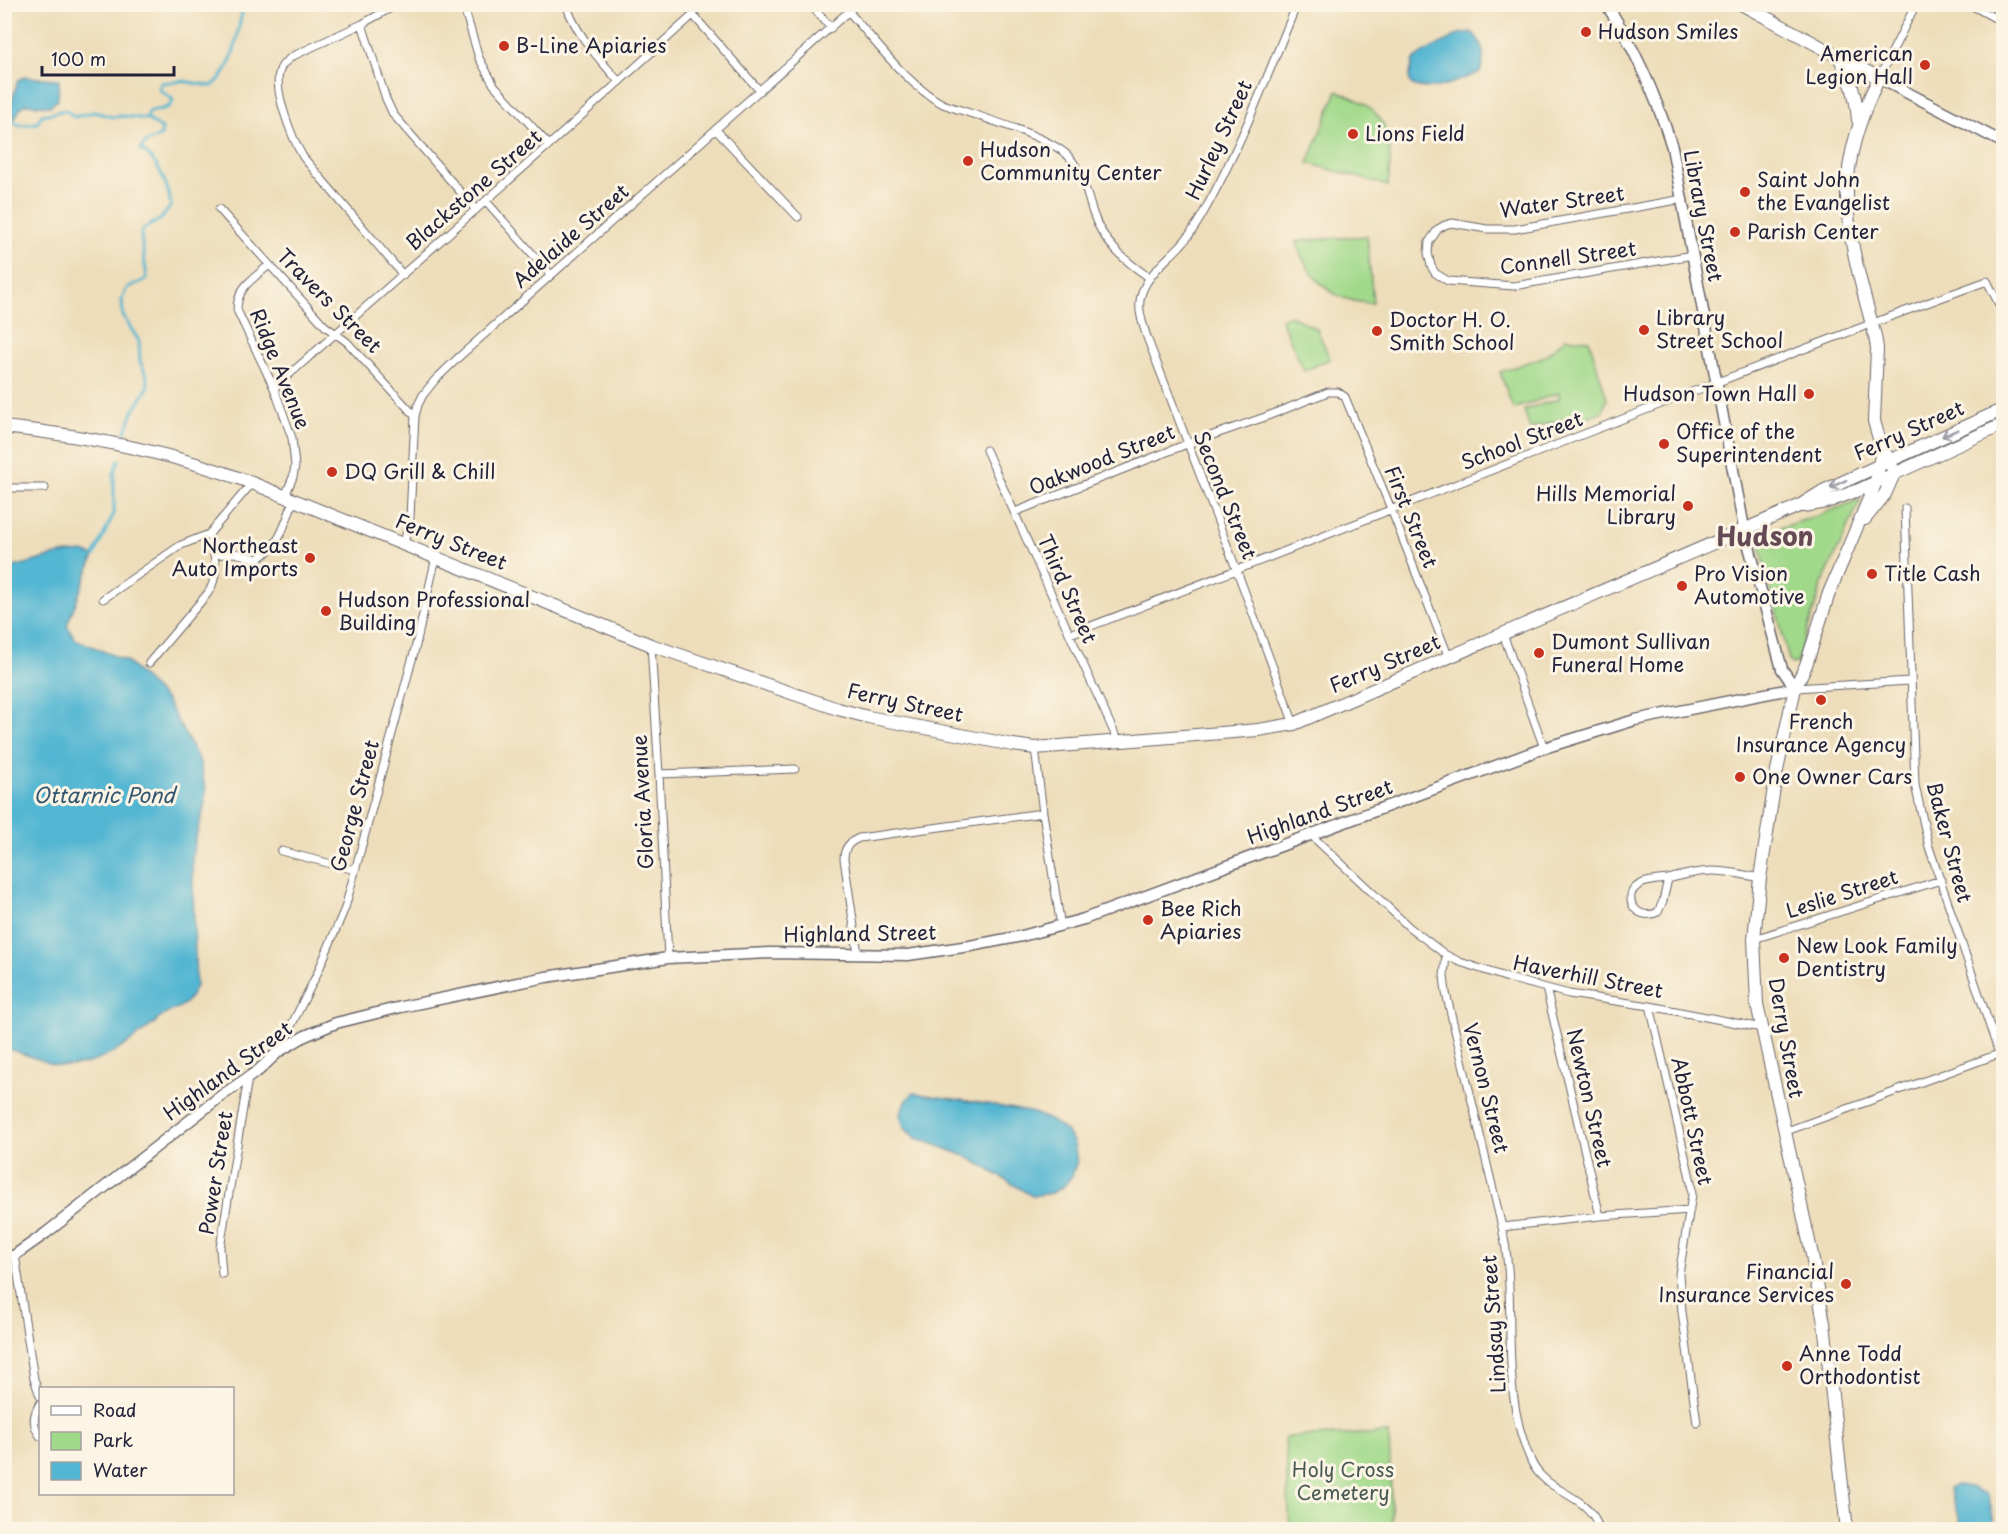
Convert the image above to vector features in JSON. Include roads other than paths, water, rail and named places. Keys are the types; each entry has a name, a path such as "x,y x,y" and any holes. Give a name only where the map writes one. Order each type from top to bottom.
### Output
{"main road":[{"path":"1741,4 1879,78 1859,124 1849,163 1848,210 1877,348 1874,421 1885,462 1894,474"},
{"path":"1838,56 1854,87 1859,124"},
{"name":"Ferry Street","path":"4,427 133,446 203,465 651,645 852,713 1035,748 1258,730 1294,724 1799,506 1823,491 2004,408"},
{"name":"Ferry Street","path":"1799,506 1827,502 2004,424"},
{"name":"Derry Street","path":"1847,1530 1824,1323 1812,1255 1762,1028 1755,982 1754,939 1760,878 1776,775 1795,688 1806,665 1832,585 1885,462"},
{"name":"Derry Street","path":"1858,527 1885,494 1894,474"}],"street":[{"path":"398,4 362,24 293,56 279,71 279,91 293,140 303,157 403,275"},
{"path":"463,4 486,72 494,85 549,146"},
{"path":"566,4 572,22 580,35 619,82"},
{"path":"688,4 693,15 760,91"},
{"path":"810,4 831,28"},
{"name":"Adelaide Street","path":"404,544 410,517 415,416 423,395 450,364 857,4"},
{"name":"Hurley Street","path":"1150,278 1182,244 1200,219 1237,147 1298,4"},
{"name":"Library Street","path":"1606,4 1638,56 1672,147 1744,528 1782,669 1795,688"},
{"path":"1916,4 1879,78 2004,143"},
{"path":"1970,4 2004,24"},
{"path":"849,12 912,82 931,98 952,108 1040,138 1070,158 1080,176 1102,234 1122,258 1150,278"},
{"name":"Blackstone Street","path":"274,388 549,146 693,15"},
{"path":"362,24 393,114 476,210"},
{"path":"716,130 798,217"},
{"name":"Water Street","path":"1428,253 1432,234 1452,223 1487,229 1515,229 1683,199"},
{"path":"486,201 551,275"},
{"name":"Travers Street","path":"219,209 325,326 347,342 415,416"},
{"name":"Connell Street","path":"1428,253 1435,273 1448,281 1506,286 1692,255"},
{"name":"Ridge Avenue","path":"214,555 235,553 258,559 268,552 277,542 293,477 295,457 292,438 274,388 237,310 237,300 241,291 269,265"},
{"name":"Second Street","path":"1150,278 1139,303 1141,321 1238,571 1294,724"},
{"name":"School Street","path":"1070,634 1238,571 1717,382 1987,281 2004,314"},
{"name":"Oakwood Street","path":"1015,512 1187,444 1328,392 1338,392"},
{"name":"First Street","path":"1338,392 1345,397 1449,658"},
{"name":"Third Street","path":"986,450 1118,741"},
{"path":"103,599 181,545 209,534 252,483"},
{"path":"4,488 45,488"},
{"name":"Baker Street","path":"1905,508 1915,785 1929,847 2001,1053 2004,1068"},
{"path":"149,663 215,582 216,568 209,534"},
{"name":"George Street","path":"278,1052 317,974 345,908 416,645 436,557"},
{"path":"1503,634 1544,748"},
{"name":"Gloria Avenue","path":"651,645 668,958"},
{"path":"1795,688 1910,681"},
{"name":"Highland Street","path":"4,1260 15,1255 221,1096 248,1078 278,1052 324,1027 401,1007 546,977 668,958 769,953 908,955 950,950 1061,927 1312,836 1544,748 1635,720 1795,688"},
{"path":"1035,748 1061,927"},
{"path":"659,774 795,769"},
{"path":"858,954 844,859 846,848 852,840 1043,813"},
{"name":"Haverhill Street","path":"1312,836 1409,927 1446,955 1474,968 1592,998 1650,1006 1762,1028"},
{"path":"281,850 355,870"},
{"path":"1668,879 1658,912 1647,915 1637,911 1631,901 1633,891 1646,882 1709,869 1760,878"},
{"name":"Leslie Street","path":"1754,939 1941,880"},
{"name":"Vernon Street","path":"1446,955 1444,976 1446,993 1502,1227"},
{"name":"Newton Street","path":"1546,988 1600,1216"},
{"name":"Abbott Street","path":"1650,1006 1691,1182 1692,1195 1679,1274 1697,1423"},
{"path":"1784,1132 2001,1053"},
{"name":"Power Street","path":"222,1274 220,1248 248,1078"},
{"path":"1502,1227 1600,1216 1690,1210"},
{"name":"Lindsay Street","path":"1502,1227 1508,1269 1510,1363 1515,1404 1524,1444 1537,1472 1544,1480 1587,1509 1594,1516 1599,1530"},
{"path":"15,1255 34,1379 39,1393"},
{"path":"39,1406 34,1421 39,1434"}],"water":[{"path":"1472,32 1483,51 1480,72 1437,87 1419,87 1411,84 1409,78 1413,61 1421,54 1459,34"},
{"path":"24,77 59,79 58,100 50,106 25,104 13,122 7,119 18,80"},
{"name":"Ottarnic Pond","path":"83,552 94,556 67,625 75,639 126,661 166,700 199,760 206,790 192,858 196,986 192,995 184,1004 165,1014 115,1052 90,1063 62,1066 5,1047 4,570 60,554"},
{"path":"913,1093 1034,1113 1052,1121 1066,1131 1074,1143 1077,1161 1072,1176 1064,1186 1052,1193 1032,1196 968,1157 914,1137 904,1127 900,1115 904,1104"},
{"path":"1956,1485 1970,1487 1988,1495 1994,1521 1982,1527 1960,1523 1949,1488"}],"waterway":[{"path":"125,433 133,412 148,387 147,376 140,362 139,341 123,316 122,299 127,288 147,278 141,237 143,229 161,219 171,206 162,175 153,160 141,150 146,143 161,135 162,129 147,119 149,112 166,108 173,100 159,89 161,83 182,81 212,86 218,81 231,60 246,4"},
{"path":"4,121 7,119 21,125 37,123 42,115 66,110 74,117 94,112 113,117 147,119"},
{"path":"94,556 114,513 114,473 119,460"}],"place":[{"name":"Hudson Smiles","path":"1586,32"},
{"name":"B-Line Apiaries","path":"504,46"},
{"name":"American Legion Hall","path":"1925,65"},
{"name":"Lions Field","path":"1353,134"},
{"name":"Hudson Community Center","path":"968,161"},
{"name":"Saint John the Evangelist","path":"1745,192"},
{"name":"Parish Center","path":"1735,232"},
{"name":"Library Street School","path":"1644,330"},
{"name":"Doctor H. O. Smith School","path":"1377,331"},
{"name":"Hudson Town Hall","path":"1809,394"},
{"name":"Office of the Superintendent","path":"1664,444"},
{"name":"DQ Grill & Chill","path":"332,472"},
{"name":"Hills Memorial Library","path":"1688,506"},
{"name":"Northeast Auto Imports","path":"310,558"},
{"name":"Title Cash","path":"1872,574"},
{"name":"Pro Vision Automotive","path":"1682,586"},
{"name":"Hudson Professional Building","path":"326,611"},
{"name":"Dumont Sullivan Funeral Home","path":"1539,653"},
{"name":"French Insurance Agency","path":"1821,700"},
{"name":"One Owner Cars","path":"1740,777"},
{"name":"Bee Rich Apiaries","path":"1148,920"},
{"name":"New Look Family Dentistry","path":"1784,958"},
{"name":"Financial Insurance Services","path":"1846,1284"},
{"name":"Anne Todd Orthodontist","path":"1787,1366"}],"district":[{"name":"Hudson","path":"1765,537"}],"park label":[{"name":"Holy Cross Cemetery","path":"1343,1482"}]}
